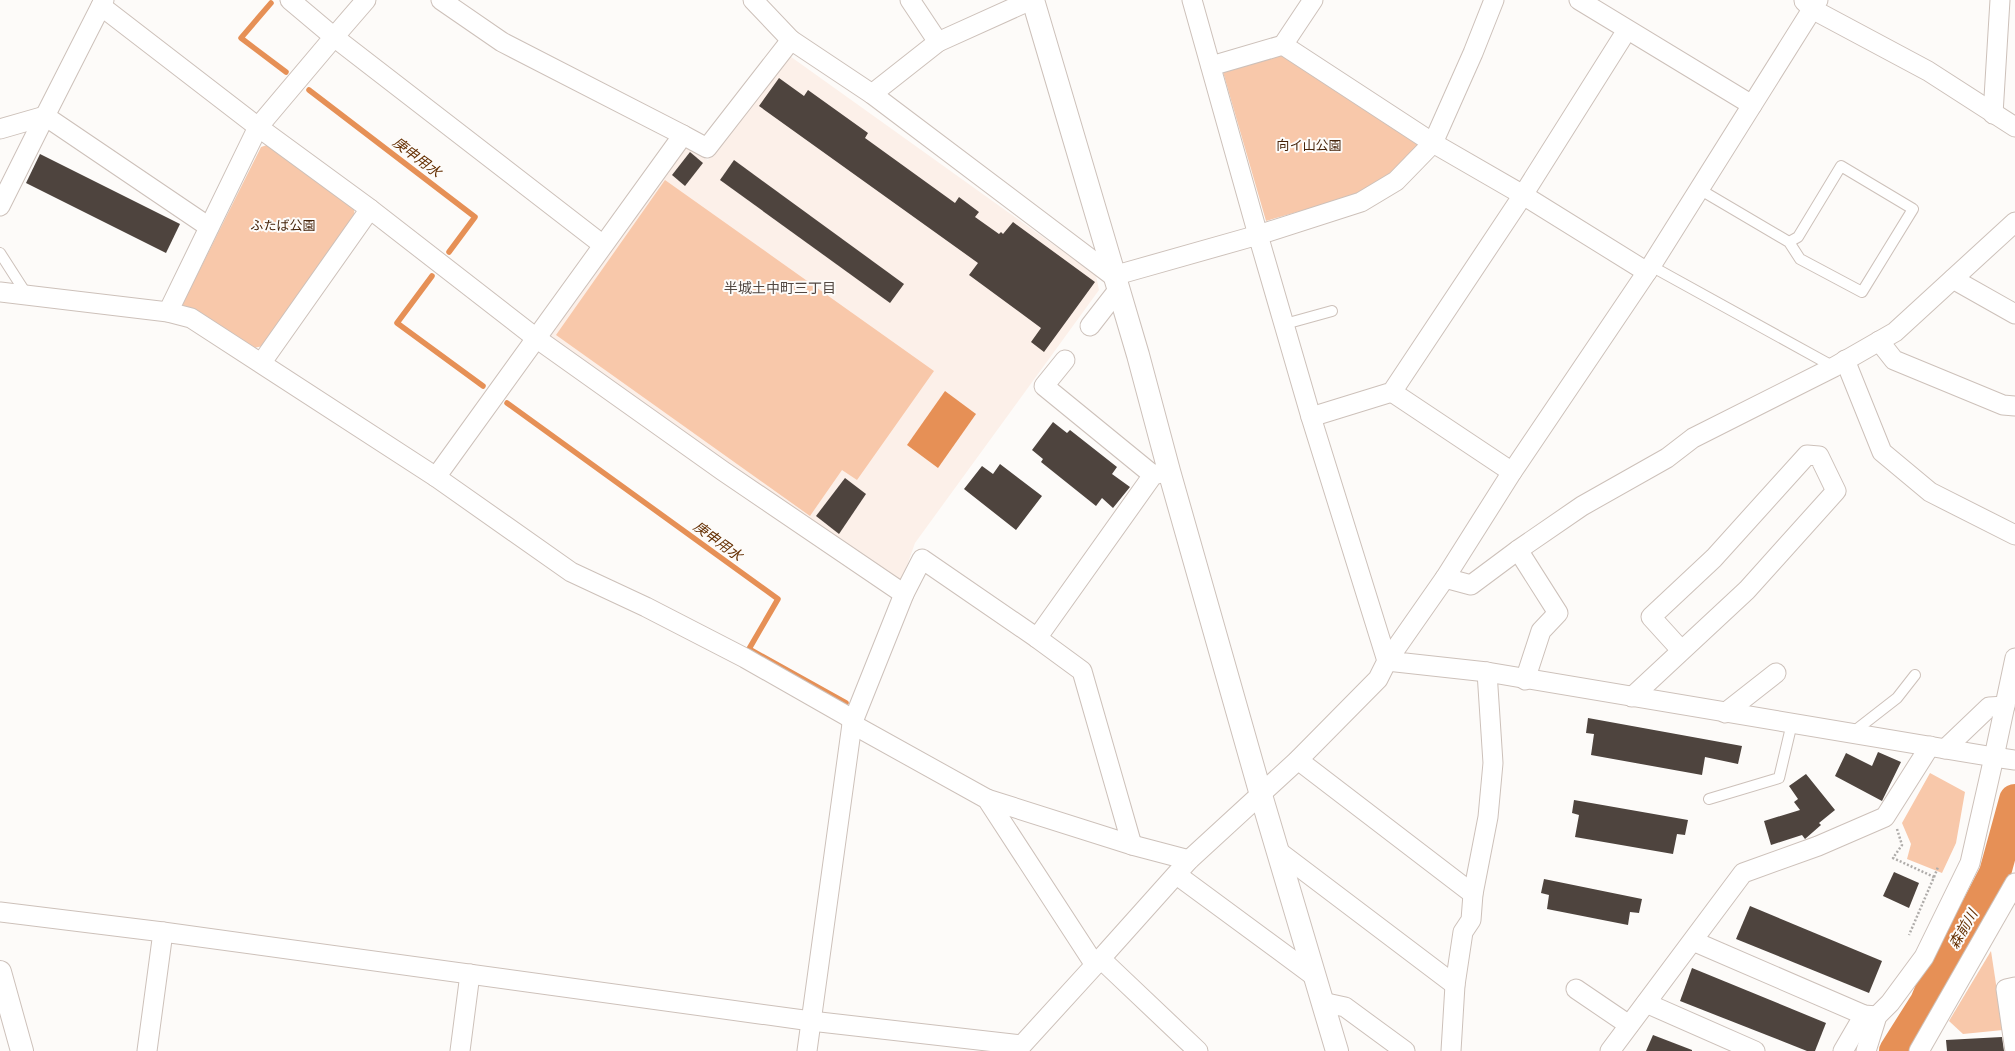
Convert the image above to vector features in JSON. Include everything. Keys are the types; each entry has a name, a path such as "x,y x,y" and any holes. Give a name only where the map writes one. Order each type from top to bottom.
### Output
{"street":[{"path":"290,0 334,37 603,245"},
{"path":"168,312 258,127 366,0"},
{"path":"441,0 502,42 707,148 791,40"},
{"path":"753,0 791,40 872,94 1116,283"},
{"path":"910,0 938,42"},
{"path":"872,94 938,42 1032,0 1138,355 1161,473 1261,795 1337,1051"},
{"path":"1192,0 1311,417 1387,660"},
{"path":"1211,66 1284,45 1312,0"},
{"path":"1090,326 1116,283 1361,202 1396,181 1433,143 1473,53 1494,0"},
{"path":"1579,0 1752,105"},
{"path":"1993,114 2000,0"},
{"path":"0,206 103,3 258,127 370,209 536,338 723,472 904,594"},
{"path":"0,912 163,932 811,1021 1022,1045 1190,860 1298,760 1378,679 1387,660 1445,578 1512,472 1649,269 1752,105 1811,3 1928,71 2015,127"},
{"path":"1311,417 1392,392 1523,195 1627,30"},
{"path":"1284,45 1433,143 1649,269"},
{"path":"0,129 45,116"},
{"path":"45,116 209,227"},
{"path":"436,477 683,135"},
{"path":"262,362 370,209"},
{"path":"1445,578 1471,585 1518,550 1582,506 1667,458 1693,438 1840,364 1895,332 2015,222"},
{"path":"1953,279 2015,314"},
{"path":"0,292 168,312 191,318 262,362 436,477 570,572 646,607 745,658 987,799 1132,845 1190,860"},
{"path":"1879,341 1894,360 2003,405 2015,406"},
{"path":"1065,360 1044,386 1161,473"},
{"path":"1840,364 1882,452 1930,492 2015,535"},
{"path":"1392,392 1512,472"},
{"path":"1632,697 1747,590 1836,492 1819,456 1807,455 1714,558 1651,617 1681,650"},
{"path":"1037,638 1161,473"},
{"path":"1518,550 1558,613 1541,631 1525,680"},
{"path":"807,1051 853,722 904,594 922,559 1037,638 1082,671 1132,845"},
{"path":"1843,1051 1871,1016 1890,1003 1924,957 1970,862 2015,658"},
{"path":"1387,660 1487,672 1525,680 2015,760"},
{"path":"1451,1051 1455,985 1463,932 1471,920 1473,894 1488,817 1493,764 1487,672"},
{"path":"1725,713 1776,673"},
{"path":"1610,1051 1743,873 1818,846 1885,817 1937,747 1989,707 2005,706"},
{"path":"1298,760 1473,894"},
{"path":"987,799 1098,962 1198,1051"},
{"path":"1278,851 1455,985"},
{"path":"1177,875 1314,976"},
{"path":"1920,1051 2015,883"},
{"path":"147,1051 163,932"},
{"path":"1692,940 1871,1016"},
{"path":"0,972 22,1051"},
{"path":"460,1051 470,974"},
{"path":"2015,987 2006,989 2015,1051"},
{"path":"1576,989 1630,1024"},
{"path":"1322,1002 1345,1007 1404,1051"},
{"path":"1646,1003 1755,1051"},
{"path":"1866,1051 1871,1016"}],"lane":[{"path":"1699,189 1789,242 1800,259 1862,292 1913,209 1841,166 1798,237 1789,242"},
{"path":"0,253 27,295"},
{"path":"1649,269 1840,364"},
{"path":"1285,324 1332,311"},
{"path":"1852,733 1896,698 1915,675"},
{"path":"1710,799 1780,778 1792,723"}],"path":[{"path":"1885,817 1899,831 1902,845 1893,858 1934,877"},
{"path":"1909,935 1938,867"}],"shaded area":[{"path":"787,54 1096,275 1099,290 915,543 902,580 894,585 548,336 685,147 708,160"},
{"path":"945,391 976,414 938,468 907,445"}],"green space":[{"name":"向イ山公園","path":"1281,55 1421,145 1391,176 1356,195 1266,221 1223,72"},
{"name":"ふたば公園","path":"270,144 354,209 355,218 263,346 254,348 210,319 182,305 261,147"},
{"path":"665,180 934,371 857,480 842,470 810,516 556,335"},
{"path":"1930,773 1965,792 1956,843 1942,873 1907,859 1911,844 1902,823"},
{"path":"1991,951 2003,1030 1963,1034 1949,1021"}],"building":[{"path":"779,78 804,96 808,90 868,133 865,138 955,203 959,197 979,212 975,217 999,234 1001,232 1003,234 1013,222 1095,282 1044,352 1031,342 1041,328 969,275 978,263 759,106"},
{"path":"690,152 703,163 685,186 672,175"},
{"path":"40,154 180,224 166,253 26,183"},
{"path":"734,160 904,284 890,303 720,180"},
{"path":"1053,422 1067,433 1070,430 1117,467 1112,474 1130,487 1113,508 1102,498 1096,506 1041,462 1043,459 1032,450"},
{"path":"1000,464 1042,496 1016,530 964,489 982,466 993,474"},
{"path":"845,478 866,494 839,534 816,516"},
{"path":"1588,718 1742,746 1738,764 1705,757 1702,775 1591,755 1594,734 1586,733"},
{"path":"1878,752 1901,762 1882,801 1835,776 1846,753 1872,766"},
{"path":"1806,774 1835,810 1819,823 1821,825 1805,839 1802,835 1771,845 1764,821 1800,810 1794,802 1798,799 1789,786"},
{"path":"1574,800 1688,820 1685,835 1677,834 1673,854 1575,837 1579,815 1572,813"},
{"path":"1894,872 1919,883 1909,908 1883,896"},
{"path":"1544,879 1642,899 1639,913 1630,912 1628,925 1547,909 1549,895 1541,893"},
{"path":"1750,906 1882,961 1869,993 1736,939"},
{"path":"1692,968 1826,1023 1815,1051 1807,1051 1680,1001"},
{"path":"1653,1035 1692,1050 1692,1051 1646,1051"},
{"path":"2002,1037 2004,1051 1947,1051 1946,1040"}],"waterway":[{"name":"庚申用水","path":"271,3 241,38 286,72"},
{"name":"庚申用水","path":"309,90 475,217 449,252"},
{"name":"庚申用水","path":"432,276 397,323 483,386"},
{"name":"庚申用水","path":"507,403 778,599 749,649 846,703"},
{"name":"森前川","path":"1895,1051 1926,1002 1941,966 1977,908 1995,873 2015,800"}],"district":[{"name":"半城土中町三丁目","path":"780,288"}]}
